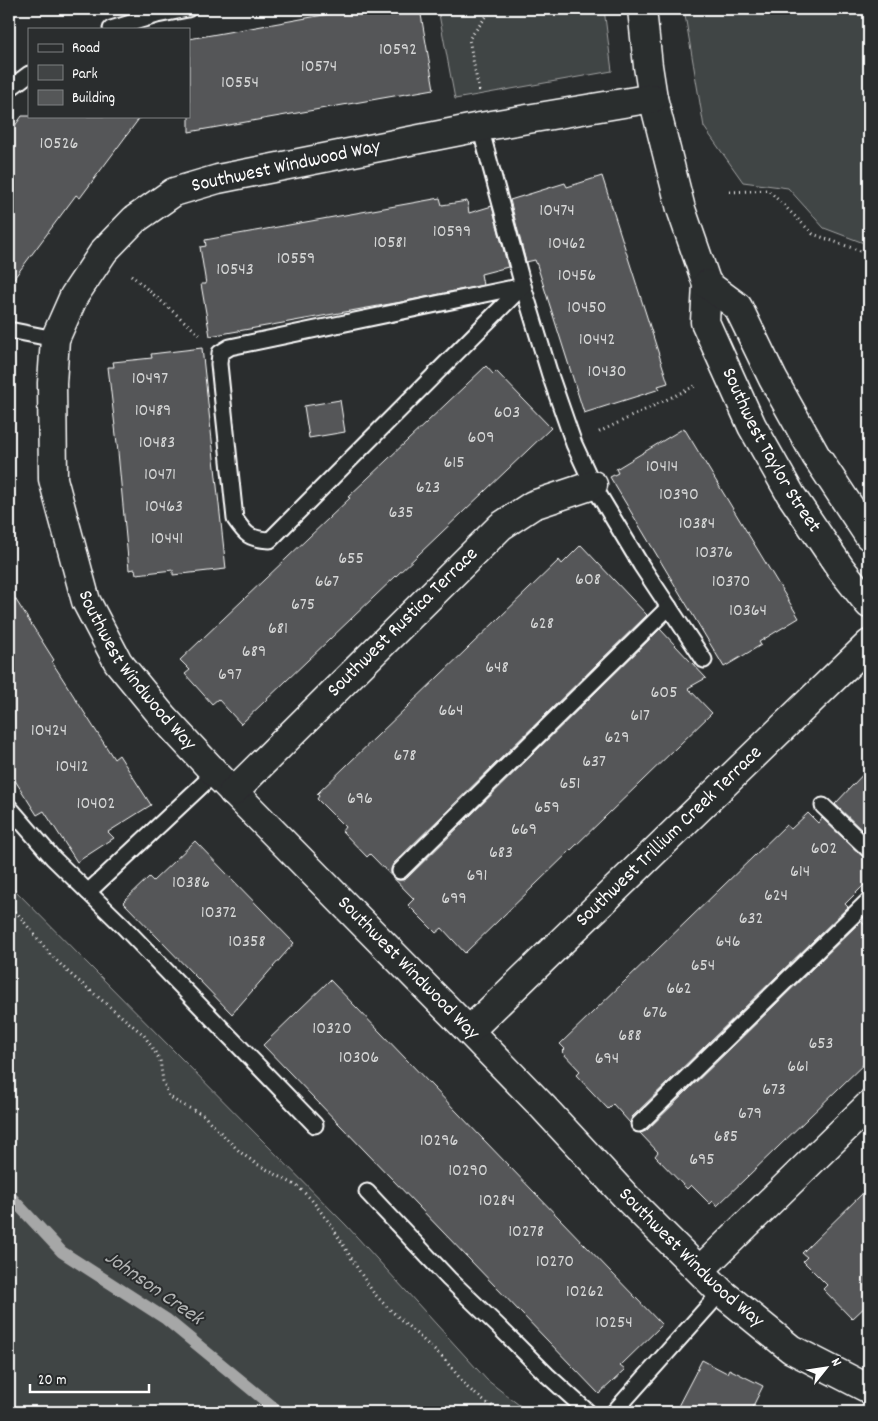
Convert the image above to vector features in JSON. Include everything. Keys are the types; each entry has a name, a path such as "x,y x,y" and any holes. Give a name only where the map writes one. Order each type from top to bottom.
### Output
{"street":[{"name":"Southwest Taylor Street","path":"642,9 648,66 654,98 681,209 707,284 705,322 752,426 791,495 841,569 869,604"},
{"name":"Southwest Windwood Way","path":"654,98 480,127 218,179 174,192 134,220 104,251 74,296 55,339 52,384 53,478 86,601 118,662 162,717 543,1107 630,1201 721,1292 791,1349 869,1388"},
{"name":"Southwest Taylor Street","path":"707,284 738,306 773,379 816,456 869,536"},
{"name":"Southwest Rustica Terrace","path":"224,782 501,526 533,505 593,485"},
{"name":"Southwest Trillium Creek Terrace","path":"469,1031 869,644"},
{"path":"700,1270 869,1105"}],"lane":[{"path":"114,28 157,14 188,9"},
{"path":"9,89 28,75"},
{"path":"480,127 523,286 550,375 574,444 593,485 641,565 704,660"},
{"path":"523,286 270,540 258,540 245,533 235,518 219,364 220,353 230,347 523,286"},
{"path":"9,330 55,339"},
{"path":"400,871 670,607"},
{"path":"88,892 224,782"},
{"path":"823,806 869,850"},
{"path":"9,807 53,858 123,926 315,1125"},
{"path":"639,1124 869,900"},
{"path":"367,1192 449,1280 588,1412"},
{"path":"614,1412 721,1292"}],"path":[{"path":"480,96 468,39 492,9"},
{"path":"730,192 768,190 813,234 869,254"},
{"path":"104,251 220,353"},
{"path":"574,444 726,370"},
{"path":"9,903 50,954 69,973 144,1035 160,1060 163,1081 169,1096 203,1115 240,1152 255,1163 297,1186 311,1199 331,1224 361,1274 385,1305 445,1360 468,1388 485,1402 503,1412"}],"green space":[{"path":"438,9 604,9 612,71 455,99"},
{"path":"684,9 869,9 869,245 824,228 788,188 743,182 704,127"},
{"path":"9,884 346,1225 487,1380 528,1412 9,1412"}],"building":[{"path":"357,9 420,9 434,89 189,132 190,39"},
{"path":"22,116 28,116 28,118 140,118 80,198 76,195 9,285 9,134"},
{"path":"602,176 668,383 658,386 660,389 584,413 537,265 535,260 526,262 510,200 565,183 567,187"},
{"path":"440,198 442,205 467,201 469,213 492,206 508,267 481,274 483,285 401,302 210,336 201,284 206,284 200,247 206,246 205,240"},
{"path":"202,348 226,569 173,575 173,570 136,574 135,569 129,570 108,367 114,367 113,362 152,358 151,354"},
{"path":"486,366 493,374 496,371 551,428 241,724 218,699 212,704 185,674 190,670 180,660"},
{"path":"340,400 345,432 309,438 304,406"},
{"path":"684,428 799,618 759,642 761,645 724,667 610,477 618,473 616,469"},
{"path":"581,545 647,615 393,864 391,874 393,877 398,880 407,878 660,629 706,678 688,688 712,713 465,953 442,928 436,933 408,905 414,899 370,854 367,857 342,831 345,827 317,799 319,796 317,794 559,560 562,564"},
{"path":"9,589 54,660 52,662 114,759 119,755 151,805 108,832 114,838 77,862 44,811 37,815 9,771"},
{"path":"869,768 869,837 835,804"},
{"path":"808,813 818,823 822,818 863,857 869,859 869,880 845,904 848,907 632,1117 630,1123 613,1104 608,1109 576,1075 580,1071 562,1052 565,1049 560,1044 786,825 791,829"},
{"path":"195,841 294,943 232,1014 123,902 149,877 153,881"},
{"path":"861,921 869,930 869,1059 717,1206 713,1201 710,1204 691,1185 687,1189 655,1156 658,1152 640,1133 646,1131"},
{"path":"330,980 662,1325 620,1366 625,1370 599,1394 263,1045"},
{"path":"869,1187 869,1303 852,1319 823,1289 827,1285 803,1261 807,1257 802,1253"},
{"path":"702,1360 727,1373 729,1369 763,1386 750,1412 675,1412"}],"waterway":[{"name":"Johnson Creek","path":"9,1195 62,1252 166,1319 279,1412"}]}
